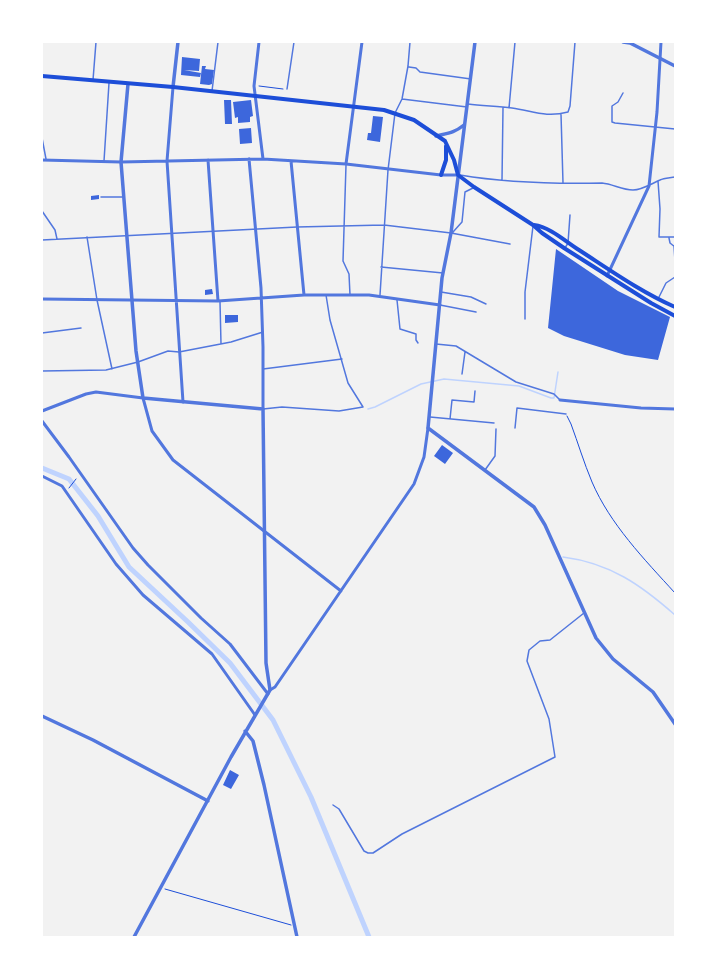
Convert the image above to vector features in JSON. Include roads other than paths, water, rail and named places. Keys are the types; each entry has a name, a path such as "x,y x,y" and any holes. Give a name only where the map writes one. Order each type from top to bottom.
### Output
{"main road":[{"path":"42,76 109,83 173,87 384,110 414,120 447,143 458,175 607,276 675,316"},
{"path":"440,175 446,160 447,143"},
{"path":"533,225 546,228 610,270 675,307"}],"street":[{"path":"178,42 173,87 168,161 183,402"},
{"path":"259,42 254,86 263,159"},
{"path":"346,164 351,116 354,107 362,42"},
{"path":"134,937 245,731 268,693 275,687 414,484 424,457 430,418 443,273 451,233 475,42"},
{"path":"623,42 630,43 675,66"},
{"path":"607,276 649,186 656,128 661,42"},
{"path":"128,84 122,162 124,197 138,362 143,398 152,431 172,460 341,591"},
{"path":"436,136 457,131 464,125"},
{"path":"249,159 262,299 264,532 266,663 268,693"},
{"path":"44,160 122,162 263,159 346,164 388,170 440,175 458,175"},
{"path":"208,160 212,231 219,300"},
{"path":"292,161 304,295"},
{"path":"42,299 219,300 262,299 304,295 350,295 380,296 440,305"},
{"path":"42,411 86,394 96,392 143,398 263,409"},
{"path":"560,400 641,408 675,409"},
{"path":"42,421 133,548 201,618 230,644 268,693"},
{"path":"428,428 534,507 545,525 596,638 613,660 653,692 675,724"},
{"path":"42,476 62,486 116,564 143,595 212,654 257,713"},
{"path":"42,716 94,740 208,801"},
{"path":"245,731 253,741 261,770 297,937"}],"lane":[{"path":"93,81 96,42"},
{"path":"212,91 218,42"},
{"path":"287,89 294,42"},
{"path":"380,296 388,170 395,113 402,100 408,66 410,42"},
{"path":"509,108 515,42"},
{"path":"402,100 509,108 554,115 568,112 570,106 575,42"},
{"path":"408,66 416,68 420,72 471,79"},
{"path":"104,161 109,83"},
{"path":"623,93 618,102 612,106 612,122 615,124 675,129"},
{"path":"502,180 503,108"},
{"path":"561,114 562,184"},
{"path":"42,138 44,160"},
{"path":"346,164 342,261 349,274 350,295"},
{"path":"458,175 536,183 602,183 612,184 622,189 633,190 649,186 658,181 675,176"},
{"path":"658,181 660,209 659,237 675,238"},
{"path":"451,233 462,222 465,192 474,187"},
{"path":"101,197 124,197"},
{"path":"42,211 55,230 57,239"},
{"path":"564,248 568,243 570,215"},
{"path":"42,240 384,224 451,233 510,244"},
{"path":"525,319 525,292 533,225"},
{"path":"87,237 97,300 112,369"},
{"path":"669,238 670,243 674,246 675,262"},
{"path":"382,267 443,273"},
{"path":"658,298 666,283 675,277"},
{"path":"441,292 471,297 486,304"},
{"path":"263,409 282,407 339,411 363,407 348,383 330,320 326,295"},
{"path":"397,298 400,329 416,334 416,340 418,343"},
{"path":"219,300 221,344"},
{"path":"440,305 476,312"},
{"path":"42,333 81,328"},
{"path":"42,371 112,369 168,352 179,352 231,342 263,332"},
{"path":"436,344 456,346 516,382 554,394 560,400"},
{"path":"462,374 465,352"},
{"path":"263,369 342,359"},
{"path":"450,419 452,400 474,402 475,391"},
{"path":"515,428 517,408 566,414"},
{"path":"430,418 494,423"},
{"path":"485,470 495,456 496,429"},
{"path":"333,805 338,809 364,851 373,853 402,834 555,757 549,719 527,661 529,650 540,641 550,640 584,613"}],"waterway":[{"path":"368,409 421,384 444,379 519,386 554,398 558,372"},
{"path":"42,468 69,479 98,516 129,567 230,663 273,720 311,797 369,937"},
{"path":"563,557 596,564 624,577 650,594 675,615"}]}
